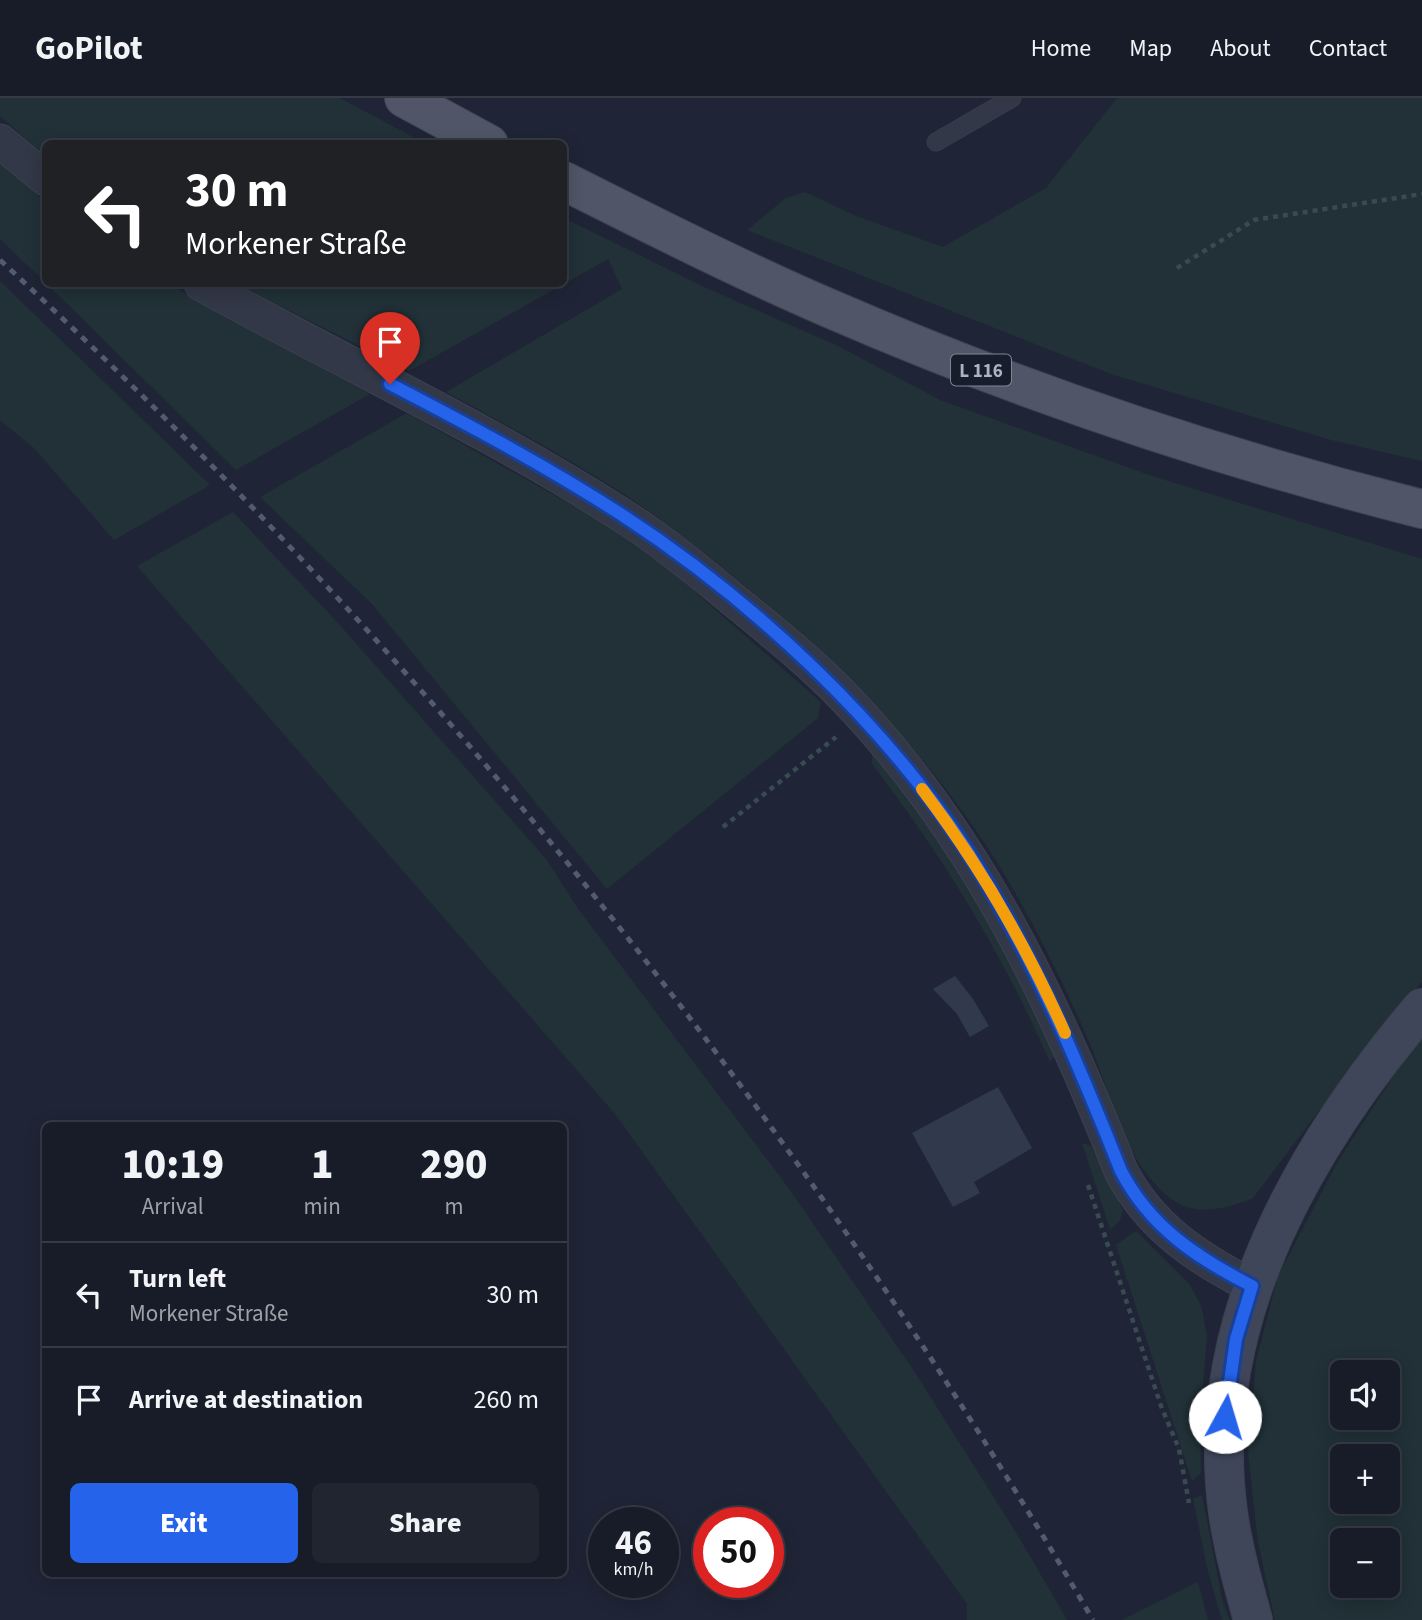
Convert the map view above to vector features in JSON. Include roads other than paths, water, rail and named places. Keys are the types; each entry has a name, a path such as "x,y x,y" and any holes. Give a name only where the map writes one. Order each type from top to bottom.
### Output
{"main road":[{"path":"404,98 482,140"},
{"name":"L 116","path":"567,182 775,284 996,376 1242,461 1422,509"},
{"path":"1253,1620 1228,1510 1224,1439 1231,1364 1252,1286 1285,1212 1321,1147 1357,1091 1422,1008"}],"street":[{"path":"0,141 42,176"},
{"path":"207,287 461,421 624,516 724,592 825,679 911,775 982,876 1024,948 1062,1026 1121,1171 1133,1193 1180,1244 1214,1267 1252,1286"}],"lane":[{"path":"936,142 1012,98"}],"railway":[{"path":"0,260 158,412 311,569 457,732 597,900 731,1072 858,1250 979,1433 1093,1620"}]}
